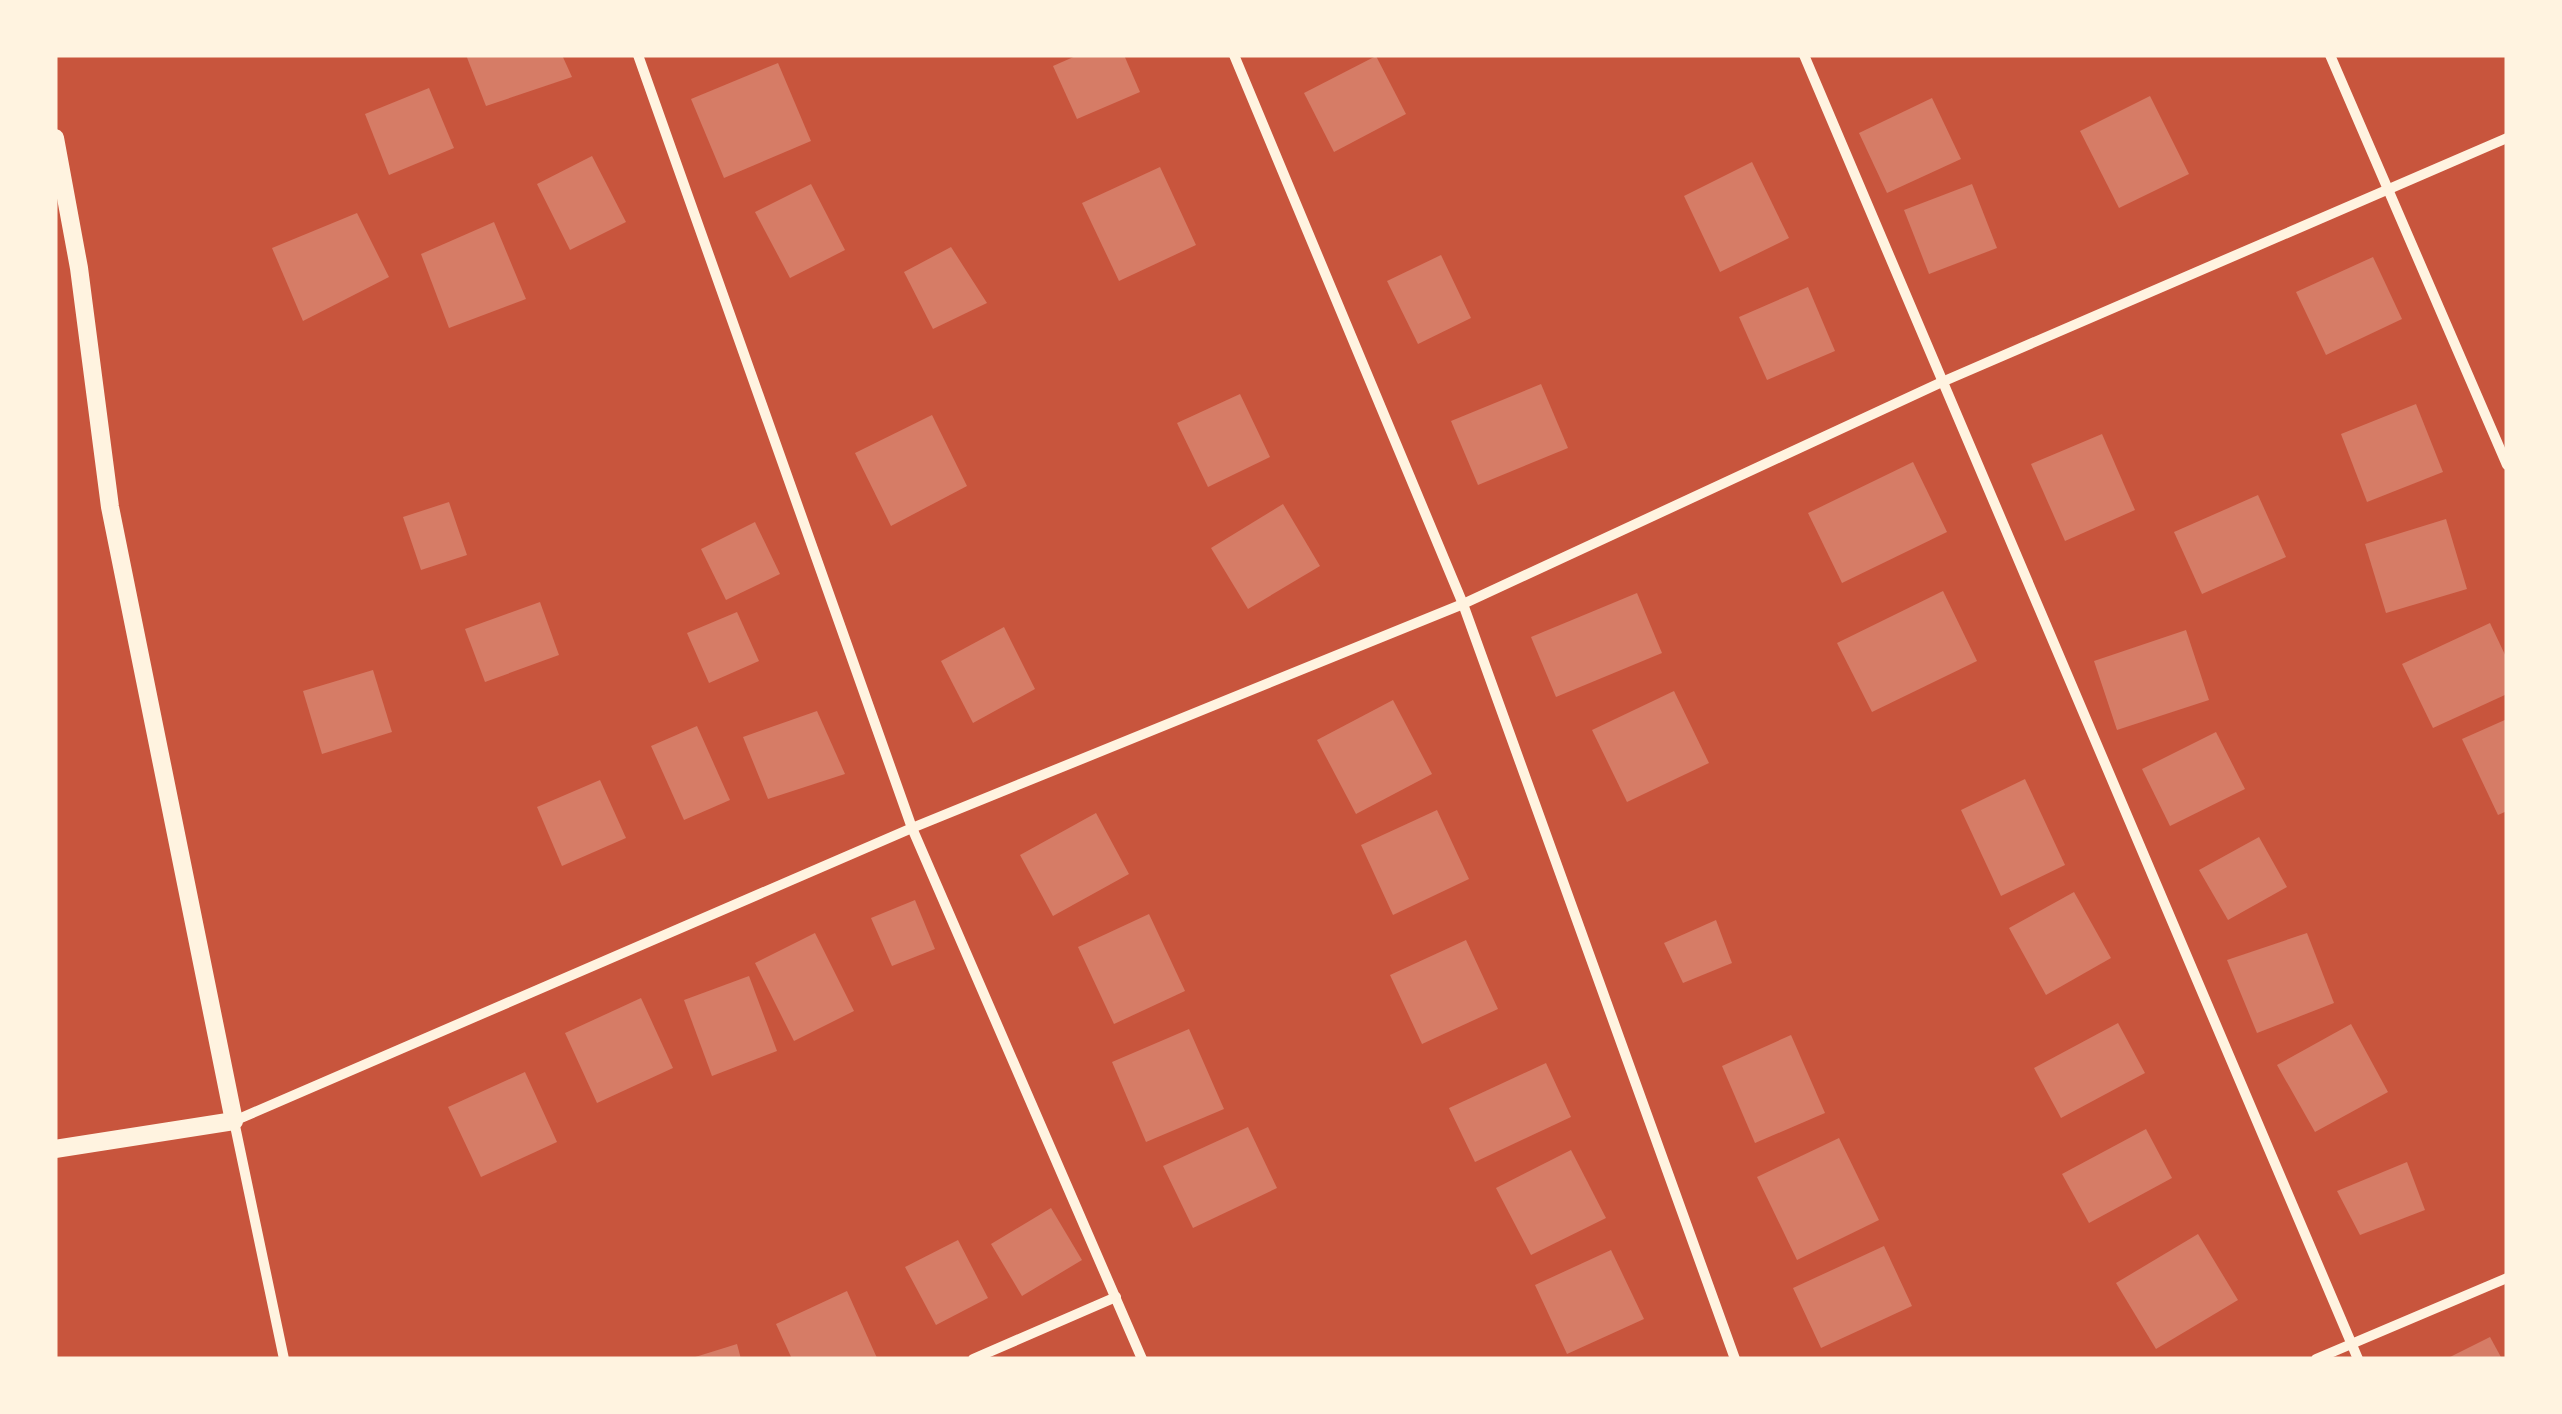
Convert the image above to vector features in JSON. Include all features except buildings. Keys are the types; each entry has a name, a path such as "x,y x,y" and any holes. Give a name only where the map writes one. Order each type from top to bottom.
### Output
{"street":[{"path":"638,55 912,828 1142,1359"},
{"path":"1234,55 1463,604 1735,1359"},
{"path":"1804,55 2358,1359"},
{"path":"2330,55 2507,465"},
{"path":"55,138 79,268 110,506 284,1359"},
{"path":"55,1149 234,1121 912,828 1463,604 1942,382 2507,138"},
{"path":"2316,1359 2507,1278"},
{"path":"973,1359 1116,1297"}]}
